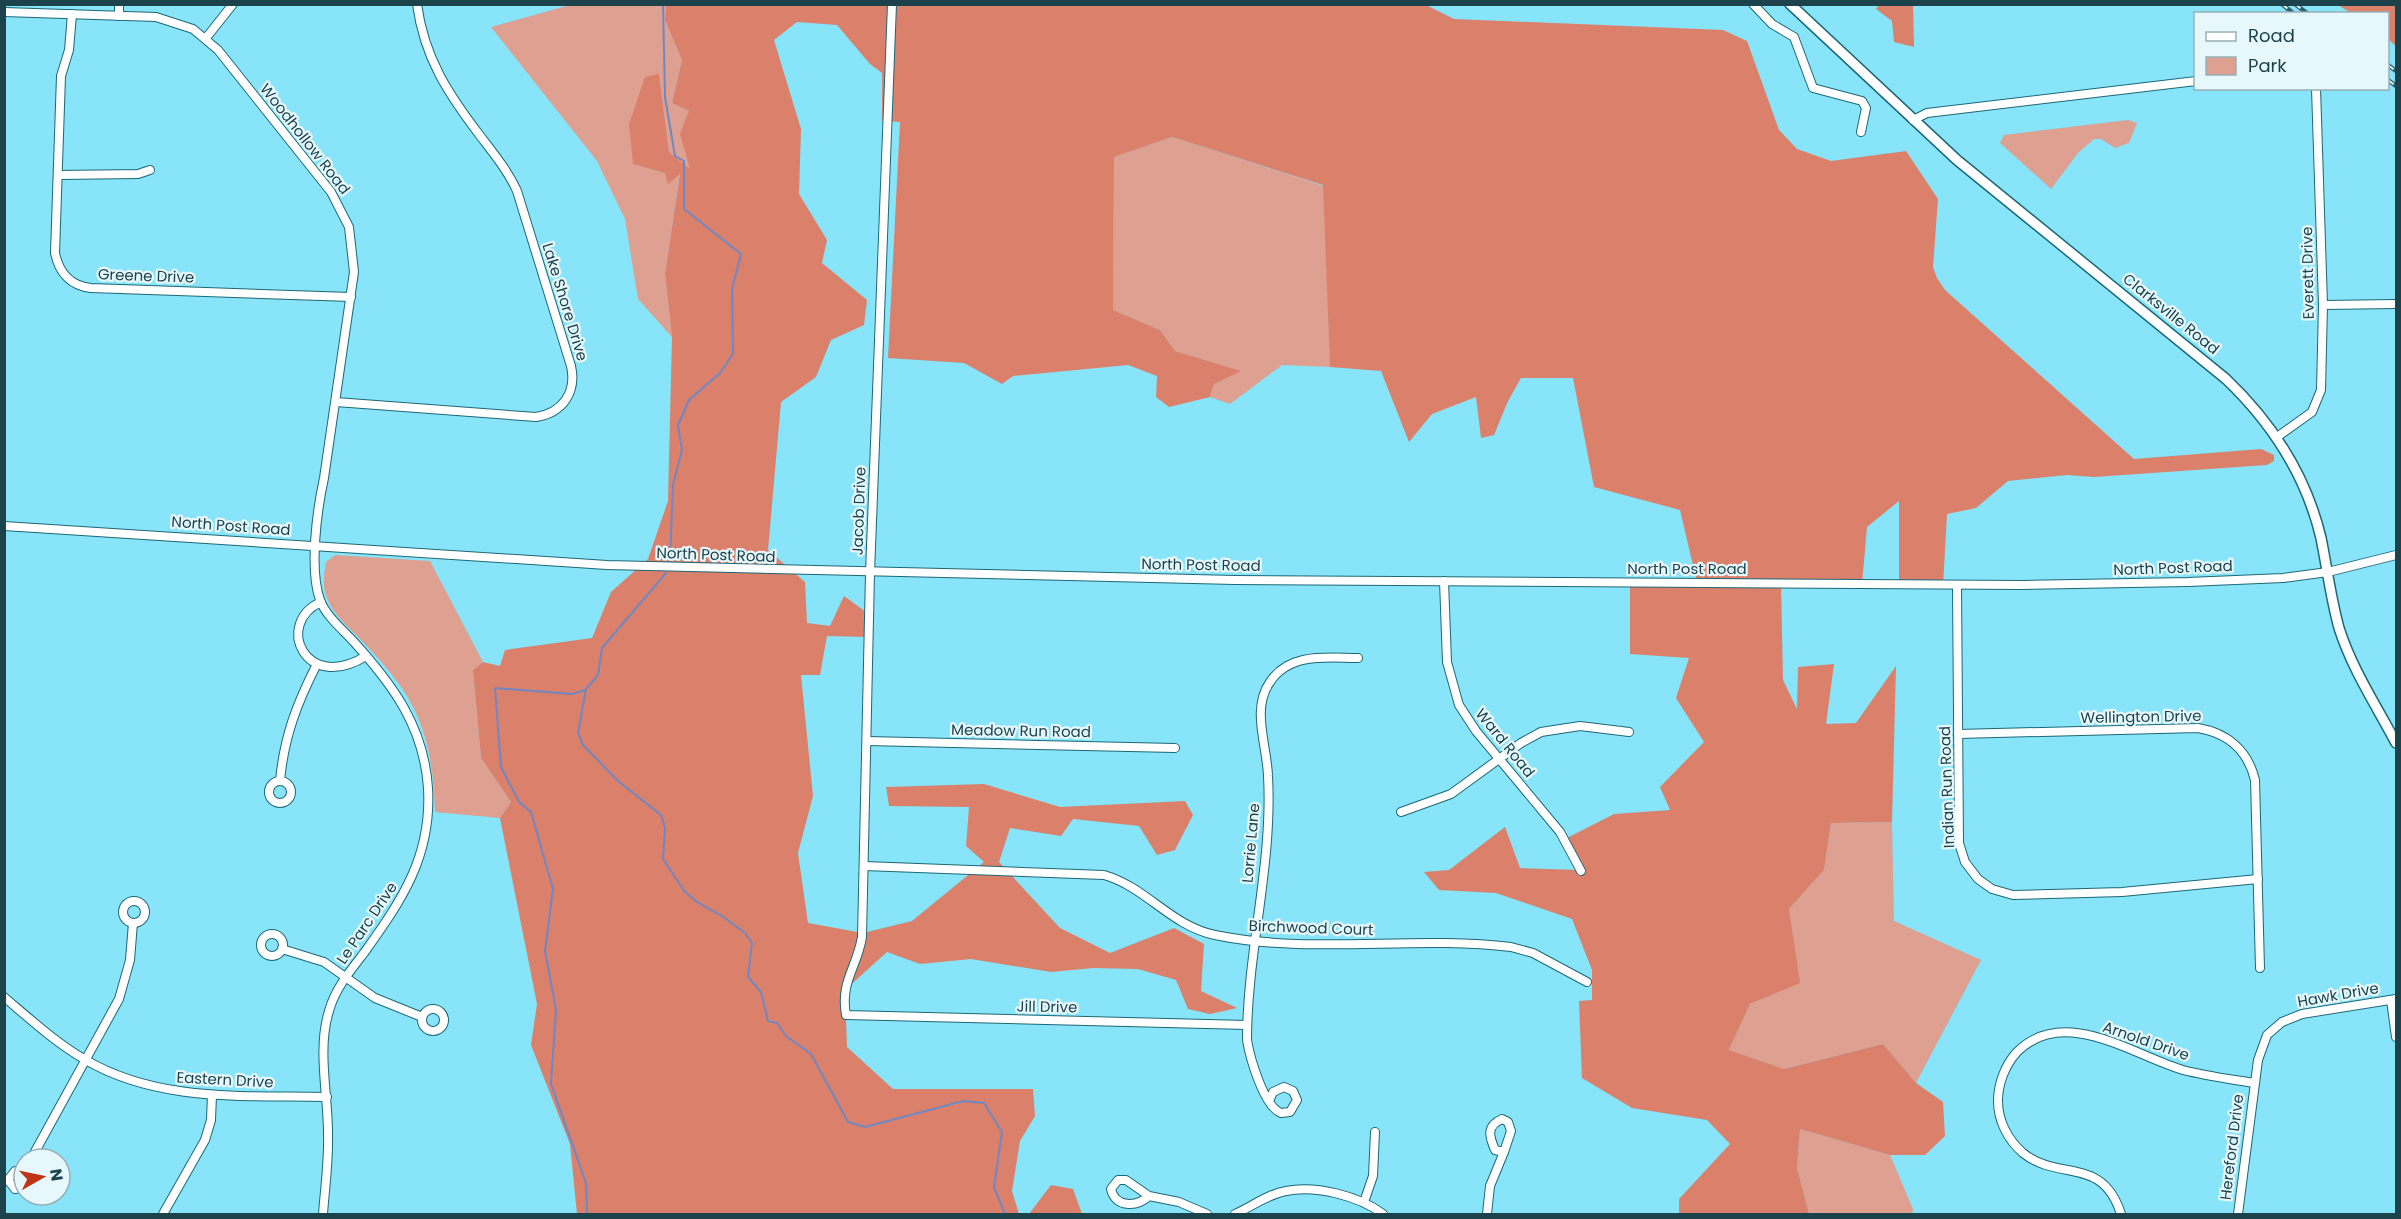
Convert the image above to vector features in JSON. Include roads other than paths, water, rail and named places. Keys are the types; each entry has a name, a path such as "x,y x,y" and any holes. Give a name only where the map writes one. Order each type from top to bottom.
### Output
{"street":[{"path":"119,4 119,16"},
{"path":"206,38 233,4"},
{"name":"Lake Shore Drive","path":"336,402 536,417 558,409 572,389 571,366 517,191 505,169 454,101 435,69 422,35 417,4"},
{"name":"Jacob Drive","path":"846,1015 844,988 857,958 862,937 870,573 892,4"},
{"path":"1752,4 1772,24 1794,38 1813,88 1862,101 1866,108 1861,132"},
{"name":"Clarksville Road","path":"1790,4 1966,167 2226,379 2258,411 2277,437 2307,494 2339,626 2347,649 2397,743"},
{"name":"Woodhollow Road","path":"4,12 169,19 194,29 206,38 338,203 352,242 354,272 336,402 317,511 315,545"},
{"name":"Greene Drive","path":"72,14 69,50 61,76 56,253 60,268 75,284 91,288 351,297"},
{"path":"1913,120 1927,113 2194,81"},
{"name":"Everett Drive","path":"2277,437 2312,412 2320,399 2323,305 2316,90"},
{"path":"58,175 138,174 150,170"},
{"path":"2323,305 2397,304"},
{"name":"North Post Road","path":"4,526 607,565 870,573 1444,581 1957,585 2188,582 2328,573 2397,555"},
{"path":"315,545 321,602 305,611 298,632 305,652 317,664 340,668 366,656"},
{"name":"Ward Road","path":"1444,581 1447,662 1453,690 1467,719 1560,831 1581,871"},
{"name":"Indian Run Road","path":"1957,585 1961,852 1970,870 1992,889 2013,896 2111,892 2258,879"},
{"name":"Le Parc Drive","path":"321,602 396,691 412,722 426,772 428,807 420,858 405,893 346,977 331,1003 326,1025 328,1153 323,1215"},
{"name":"Lorrie Lane","path":"1270,1100 1254,1070 1249,1054 1247,1025 1269,800 1261,712 1265,691 1276,675 1301,660 1358,658"},
{"path":"280,781 282,756 291,718 317,664"},
{"path":"1401,812 1451,794 1529,738 1553,728 1580,726 1629,732"},
{"name":"Wellington Drive","path":"1958,734 2199,728 2218,733 2242,752 2253,770 2256,789 2260,968"},
{"name":"Meadow Run Road","path":"867,741 1175,748"},
{"name":"Birchwood Court","path":"864,866 1104,875 1130,885 1187,926 1213,935 1256,942 1511,947 1533,953 1587,982"},
{"path":"38,1147 112,1014 125,980 133,923"},
{"path":"282,949 309,956 346,977 382,1002 422,1017"},
{"name":"Eastern Drive","path":"4,997 54,1039 86,1060 149,1086 212,1095 327,1097"},
{"path":"2394,1000 2397,1037"},
{"name":"Hawk Drive","path":"2254,1083 2267,1035 2282,1022 2302,1014 2394,1000"},
{"name":"Jill Drive","path":"846,1015 1247,1025"},
{"name":"Arnold Drive","path":"2121,1215 2110,1193 2095,1178 2076,1170 2039,1163 2022,1152 2008,1136 1999,1113 1998,1093 2004,1071 2015,1054 2040,1036 2072,1032 2117,1044 2183,1070 2254,1083"},
{"name":"Hereford Drive","path":"2238,1215 2254,1083"},
{"path":"163,1215 205,1140 211,1120 212,1095"},
{"path":"1364,1202 1373,1176 1375,1132"},
{"path":"1487,1215 1490,1186 1504,1152"},
{"path":"1149,1196 1141,1202 1128,1204 1112,1195 1112,1185 1122,1179 1149,1196 1179,1202 1207,1215"},
{"path":"1235,1215 1286,1191 1342,1194 1364,1202 1383,1215"}],"waterway":[{"path":"663,4 665,97 675,156 684,161 684,209 741,254 732,289 733,354 720,373 689,400 678,425 682,450 673,485 670,563"},
{"path":"666,573 602,648 598,675 586,689 578,733 583,745 618,781 661,815 665,828 663,859 685,892 745,933 752,943 748,977 761,992 768,1021 777,1023 786,1036 811,1054 848,1122 865,1127 963,1101 984,1103 1002,1132 994,1187 1005,1214"},
{"path":"585,690 572,694 495,688 501,767 519,802 531,812 553,889 545,951 556,1010 551,1084 586,1183 587,1214"}],"railway":[{"path":"2282,4 2292,12"},
{"path":"2295,4 2305,12"},
{"path":"2389,66 2396,71"},
{"path":"2389,81 2396,86"}]}
